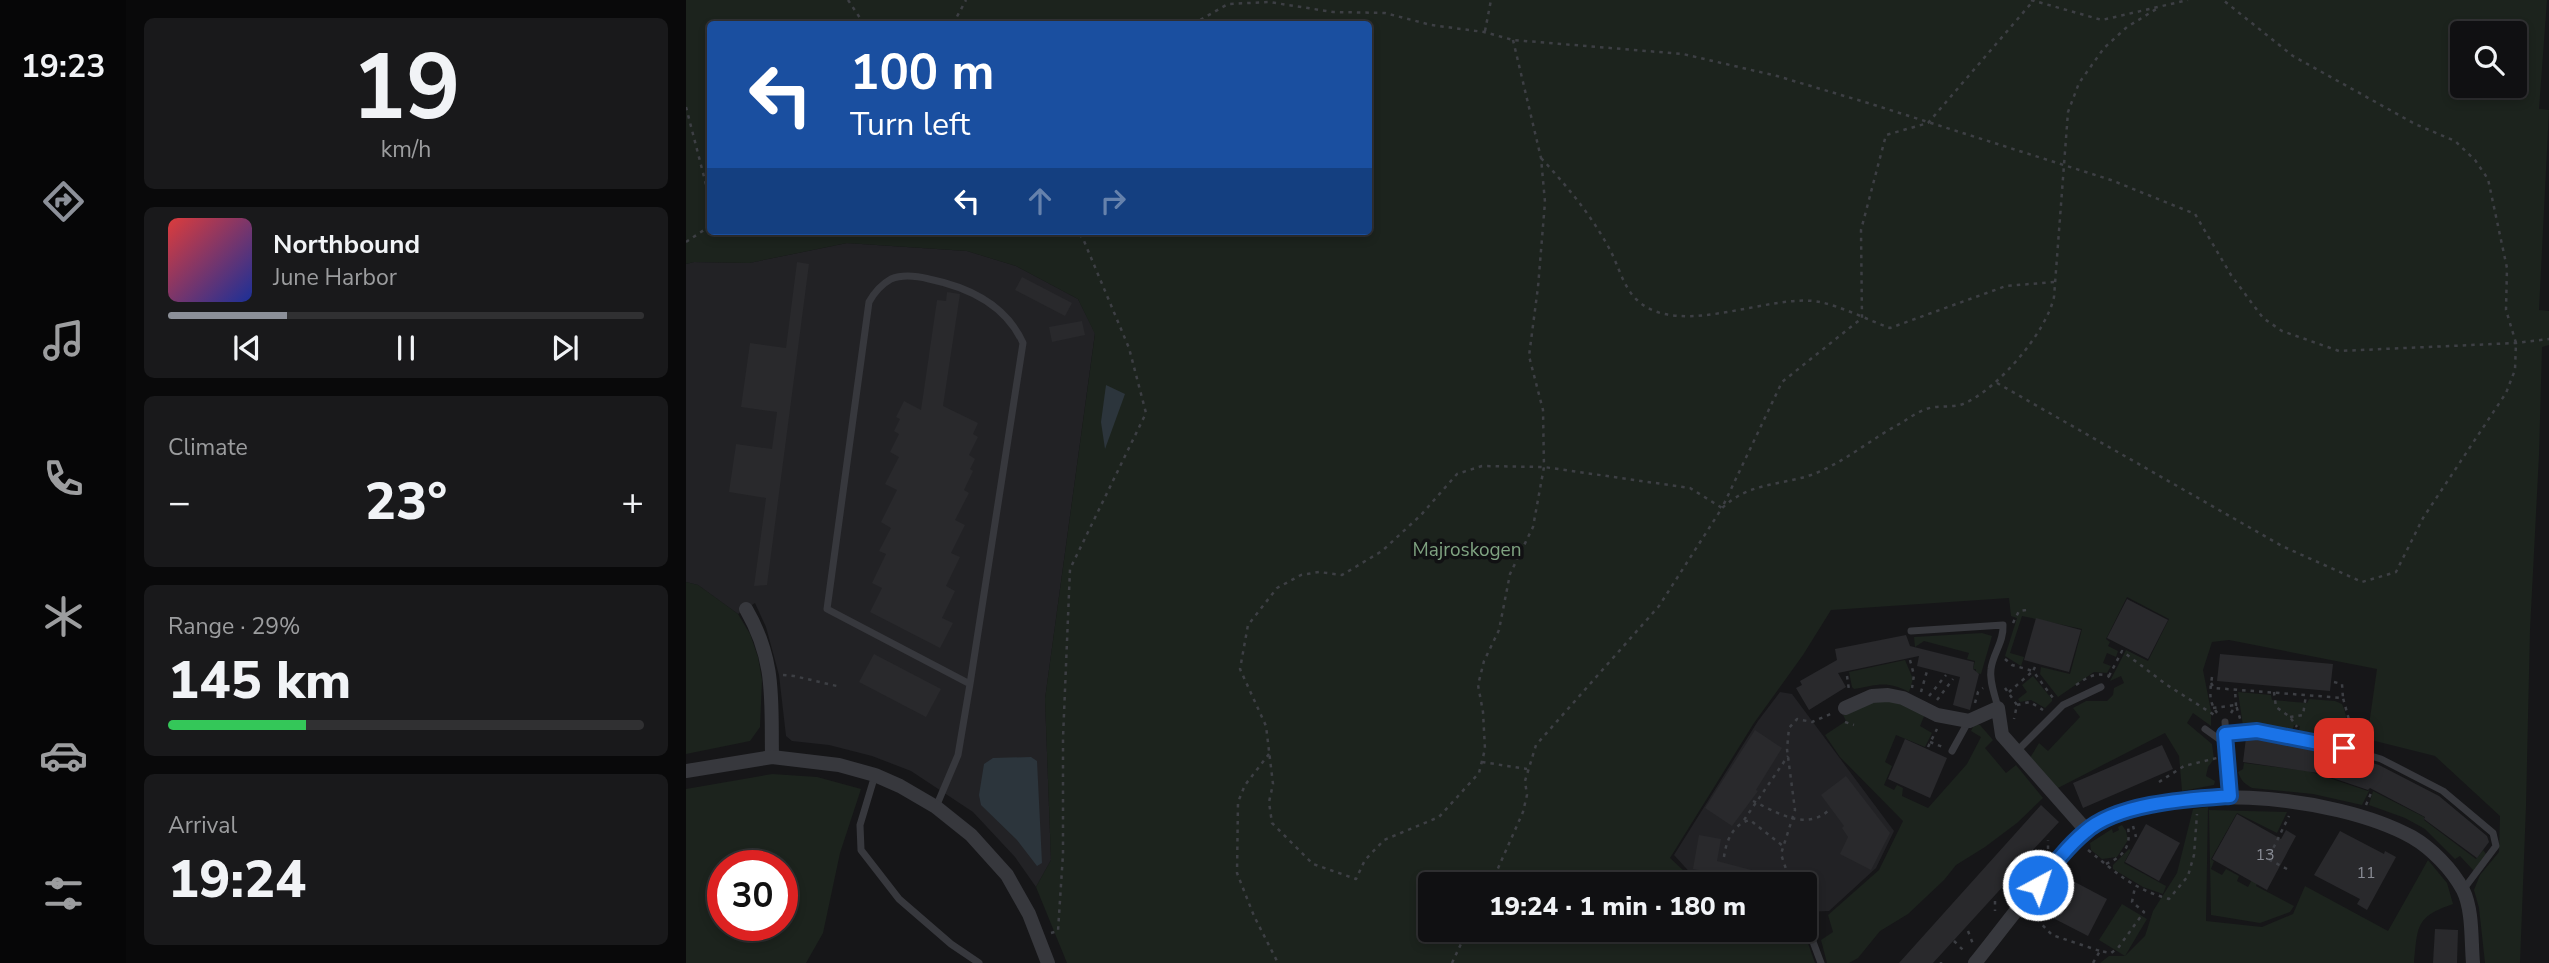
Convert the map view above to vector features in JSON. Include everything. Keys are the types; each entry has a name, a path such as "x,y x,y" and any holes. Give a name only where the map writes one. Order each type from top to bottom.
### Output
{"street":[{"path":"746,609 758,631 771,678 772,757"},
{"path":"1845,708 1872,696 1888,695 1969,721 1998,708 2002,735 2086,830"},
{"path":"686,771 772,757 828,763 875,775 901,786 936,807 971,835 1007,875 1029,914 1048,963"},
{"path":"1969,960 2086,830 2109,818 2145,806 2182,799 2230,796 2321,807 2388,826 2413,838 2436,855 2463,890 2473,963"}],"lane":[{"path":"936,807 958,755 970,684 1023,343 1016,326 982,297 944,282 911,275 892,279 875,292 869,302 827,609 970,684"},
{"path":"1911,631 2003,625 2000,646 1991,667 1998,708"},
{"path":"2016,752 2063,705 2101,687"},
{"path":"1952,751 1969,721"},
{"path":"2225,722 2230,796"},
{"path":"2205,729 2226,744"},
{"path":"2225,734 2257,731 2344,748 2381,759 2443,791 2493,833 2496,846 2463,890"},
{"path":"875,775 860,825 861,850 899,899 951,944 979,963"},
{"path":"1813,942 1821,963"}],"path":[{"path":"848,0 862,21"},
{"path":"954,21 965,0"},
{"path":"1484,32 1491,0"},
{"path":"1863,318 1861,230 1886,135 1928,124 2033,1 2102,20 2188,0"},
{"path":"1997,383 2281,546 2362,582 2396,572 2423,519 2506,393 2515,370 2516,343 2506,310 2507,268 2488,179 2475,160 2455,141 2415,124 2293,56 2223,0"},
{"path":"1199,21 1228,4 1269,2 1333,12 1385,13 1513,40 1683,54 1777,76 2111,180 2195,214 2249,302 2263,318 2282,331 2339,351 2516,343 2549,338"},
{"path":"1722,508 1732,498 1758,487 1810,475 1839,461 1926,409 1961,405 1997,383 2050,315 2068,113 2079,83 2104,48 2126,27 2158,8"},
{"path":"1513,40 1541,158 1545,202 1529,356 1542,410 1544,467 1533,527 1510,574 1499,630 1484,661 1478,685 1485,749 1479,773 1439,817 1384,840 1365,860 1356,879 1313,864 1272,823 1269,802 1273,783 1265,726 1240,669 1248,625 1277,588 1301,575 1319,572 1342,575 1382,551 1420,515 1457,474 1482,466 1544,467 1690,488 1722,508"},
{"path":"686,107 707,188"},
{"path":"1541,158 1570,190 1608,246 1637,300 1657,311 1684,315 1723,314 1777,302 1819,302 1890,328 2007,286 2054,282"},
{"path":"686,242 707,228"},
{"path":"1038,938 1058,931 1063,854 1063,738 1070,569 1146,413 1129,348 1080,235"},
{"path":"1496,872 1523,812 1527,769 1536,745 1659,606 1722,508 1782,382 1863,318"},
{"path":"2011,632 2019,611 2027,610"},
{"path":"2109,676 2122,651 2167,685 2225,722"},
{"path":"2003,658 2012,665 2034,669 2055,700"},
{"path":"1910,660 1924,708"},
{"path":"2009,692 2034,669"},
{"path":"1927,671 1924,708 1928,747"},
{"path":"1924,708 1946,675"},
{"path":"771,678 794,676 841,687"},
{"path":"2212,677 2209,689 2213,708 2225,722"},
{"path":"1924,708 1954,679"},
{"path":"2334,682 2342,684 2351,727 2344,748"},
{"path":"2211,683 2214,688 2343,698"},
{"path":"2002,684 2017,705 2013,722"},
{"path":"2235,689 2242,727 2240,733"},
{"path":"2274,692 2276,707 2298,725"},
{"path":"2290,717 2303,716 2306,695"},
{"path":"2017,705 2031,702 2045,711"},
{"path":"2213,708 2236,705"},
{"path":"1787,872 1781,854 1795,810 1788,756 1789,728 1797,719 1812,722 1845,708"},
{"path":"1269,754 1245,785 1238,802 1237,873 1254,916 1278,963"},
{"path":"1724,857 1726,841 1788,756"},
{"path":"2160,782 2184,766 2217,758"},
{"path":"1482,762 1527,769"},
{"path":"2365,808 2371,793"},
{"path":"1754,802 1791,820 1819,818 1828,811"},
{"path":"2358,806 2372,810"},
{"path":"2083,846 2135,887 2169,899 2188,876 2194,855 2198,807"},
{"path":"2287,869 2268,859 2292,810"},
{"path":"1743,821 1750,820 1783,846"},
{"path":"2106,864 2119,859 2128,846 2129,820 2136,837"},
{"path":"2048,840 2048,853"},
{"path":"2021,869 2021,879 2025,883"},
{"path":"2022,904 2052,935 2111,953 2118,948 2144,912 2132,902 2135,887"},
{"path":"1995,901 1996,919"},
{"path":"1968,931 1974,946 1980,939"},
{"path":"1954,941 1968,954 1969,960"},
{"path":"1452,963 1462,942"},
{"path":"2093,963 2100,951"}],"shaded area":[{"path":"847,243 967,251 1016,266 1078,299 1095,333 1045,699 1051,860 1036,887 1015,857 973,812 911,771 872,756 829,745 792,741 786,736 779,675 766,627 755,603 738,614 698,585 686,582 686,264 749,263"},
{"path":"1106,385 1125,394 1105,449 1101,422"},
{"path":"1780,692 1792,694 1894,831 1876,868 1829,911 1817,911 1817,872 1690,872 1674,855 1758,721"},
{"path":"1031,757 1037,761 1042,863 1037,866 1017,840 981,805 979,795 984,764 993,758"}],"green space":[{"name":"Majroskogen","path":"686,0 2547,0 2539,109 2549,110 2539,310 2549,311 2549,345 2542,347 2520,963 2485,963 2479,908 2474,890 2480,875 2499,852 2500,816 2435,756 2367,739 2377,669 2229,640 2212,642 2203,670 2211,711 2211,726 2193,713 2187,723 2212,744 2214,759 2206,776 2215,781 2214,785 2182,791 2179,756 2165,733 2056,789 2030,758 2039,743 2048,751 2080,717 2073,708 2086,701 2107,701 2113,695 2114,688 2124,683 2121,676 2110,681 2126,650 2148,661 2169,619 2127,597 2106,639 2110,642 2108,646 2118,651 2116,657 2107,653 2103,663 2111,666 2107,673 2094,672 2058,697 2040,674 2041,667 2070,674 2082,629 2022,616 2010,653 2024,657 2021,666 2005,656 2017,618 2011,616 2009,598 1831,610 1803,655 1754,723 1670,858 1685,872 1418,872 1418,942 1808,942 1815,963 1067,963 1036,887 1051,860 1045,699 1095,334 1078,299 1016,266 967,251 847,243 749,263 686,264"},
{"path":"686,582 698,585 738,614 750,634 762,680 760,727 750,741 686,754"},
{"path":"1982,633 1992,636 1981,674 1973,669 1975,661 1967,659 1969,653 1924,641 1915,647 1914,637"},
{"path":"1905,660 1913,679 1909,692 1888,685 1854,689 1852,687 1849,672"},
{"path":"2033,676 2052,699 2045,708 2031,700 2020,702 2018,699 2027,692 2022,685"},
{"path":"2238,692 2271,695 2272,700 2307,703 2309,699 2335,701 2342,704 2345,712 2345,736 2335,743 2302,736 2298,734 2300,726 2294,725 2292,732 2281,732 2281,729 2243,726"},
{"path":"1888,701 1905,704 1925,714 1920,726 1932,733 1925,747 1896,735 1885,762 1892,766 1884,785 1894,790 1897,785 1903,788 1902,796 1928,808 1967,764 1981,737 1971,731 1974,725 1980,725 1993,740 1985,748 2006,773 2016,765 2043,798 2017,823 1956,865 1908,914 1880,931 1858,958 1849,963 1827,963 1821,940 1833,932 1828,915 1879,870 1903,821 1840,757 1825,735 1846,721 1843,715 1872,703"},
{"path":"2244,763 2308,771 2368,791 2370,789 2362,805 2313,794 2252,788 2240,778 2238,772 2243,769"},
{"path":"772,774 817,777 861,789 840,853 823,933 806,963 686,963 686,789"},
{"path":"2373,791 2424,817 2424,820 2476,859 2483,850 2486,854 2474,871 2460,856 2455,859 2425,829 2405,818 2369,805"},
{"path":"2208,807 2206,921 2262,927 2293,914 2305,886 2388,931 2428,860 2447,883 2453,904 2431,914 2421,925 2416,940 2414,963 2100,963 2109,956 2125,956 2145,936 2153,911 2177,873 2193,809"},
{"path":"2209,810 2287,812 2277,833 2237,813 2211,859 2214,861 2211,869 2222,875 2226,869 2239,876 2237,881 2248,887 2260,865 2265,867 2256,886 2294,906 2290,912 2260,923 2211,915"},
{"path":"2122,825 2128,840 2117,857 2102,859 2091,850 2090,843 2112,829 2113,833 2119,830 2118,827"},
{"path":"2131,850 2124,863 2166,886 2163,894 2143,887 2113,869 2113,865"},
{"path":"2122,904 2147,919 2125,956 2099,940"}],"building":[{"path":"797,262 809,264 767,585 754,586 766,498 729,492 736,444 772,449 777,412 741,407 750,343 786,348"},
{"path":"1022,277 1072,303 1065,316 1015,290"},
{"path":"947,292 960,294 943,406 978,423 973,434 978,437 969,455 975,459 970,469 973,471 964,490 969,493 955,520 965,525 951,553 960,557 946,586 955,591 942,618 953,623 940,648 870,612 882,588 872,583 886,554 879,551 891,528 881,522 897,490 885,484 899,457 890,452 899,434 894,431 900,419 896,417 904,401 921,410 937,300 946,301"},
{"path":"1082,321 1085,335 1052,342 1049,327"},
{"path":"2127,599 2168,620 2148,659 2107,638"},
{"path":"2036,618 2081,630 2069,672 2024,660"},
{"path":"1906,635 1910,646 1974,662 1973,669 1979,674 1970,710 1953,705 1960,677 1917,666 1919,656 1838,673 1846,687 1809,710 1796,688 1802,685 1800,681 1837,660 1835,649"},
{"path":"874,654 941,689 926,717 859,682"},
{"path":"2220,654 2333,664 2330,691 2217,681"},
{"path":"1755,730 1782,748 1756,790 1758,791 1732,826 1705,808"},
{"path":"2246,738 2273,740 2343,754 2379,765 2439,796 2487,836 2489,842 2477,858 2424,819 2425,817 2370,788 2368,790 2318,773 2243,762"},
{"path":"1905,739 1947,758 1930,798 1888,779"},
{"path":"2162,745 2173,769 2083,808 2073,783"},
{"path":"1846,776 1890,833 1871,870 1840,854 1848,837 1842,828 1844,826 1821,795"},
{"path":"2041,805 2059,822 2005,880 2007,882 1933,963 1899,963"},
{"path":"2237,814 2281,839 2286,830 2296,836 2267,890 2212,859"},
{"path":"2146,824 2180,843 2159,881 2125,862"},
{"path":"2340,831 2384,854 2385,851 2396,857 2367,910 2357,904 2360,899 2314,875"},
{"path":"1699,835 1721,839 1717,861 1755,871 1704,872 1693,869"},
{"path":"2073,881 2107,899 2088,936 2053,918"},
{"path":"2435,929 2458,930 2457,963 2433,963"}],"route":[{"path":"2038,885 2086,830 2109,818 2145,806 2182,799 2230,796 2225,734 2257,731 2344,748"}]}
